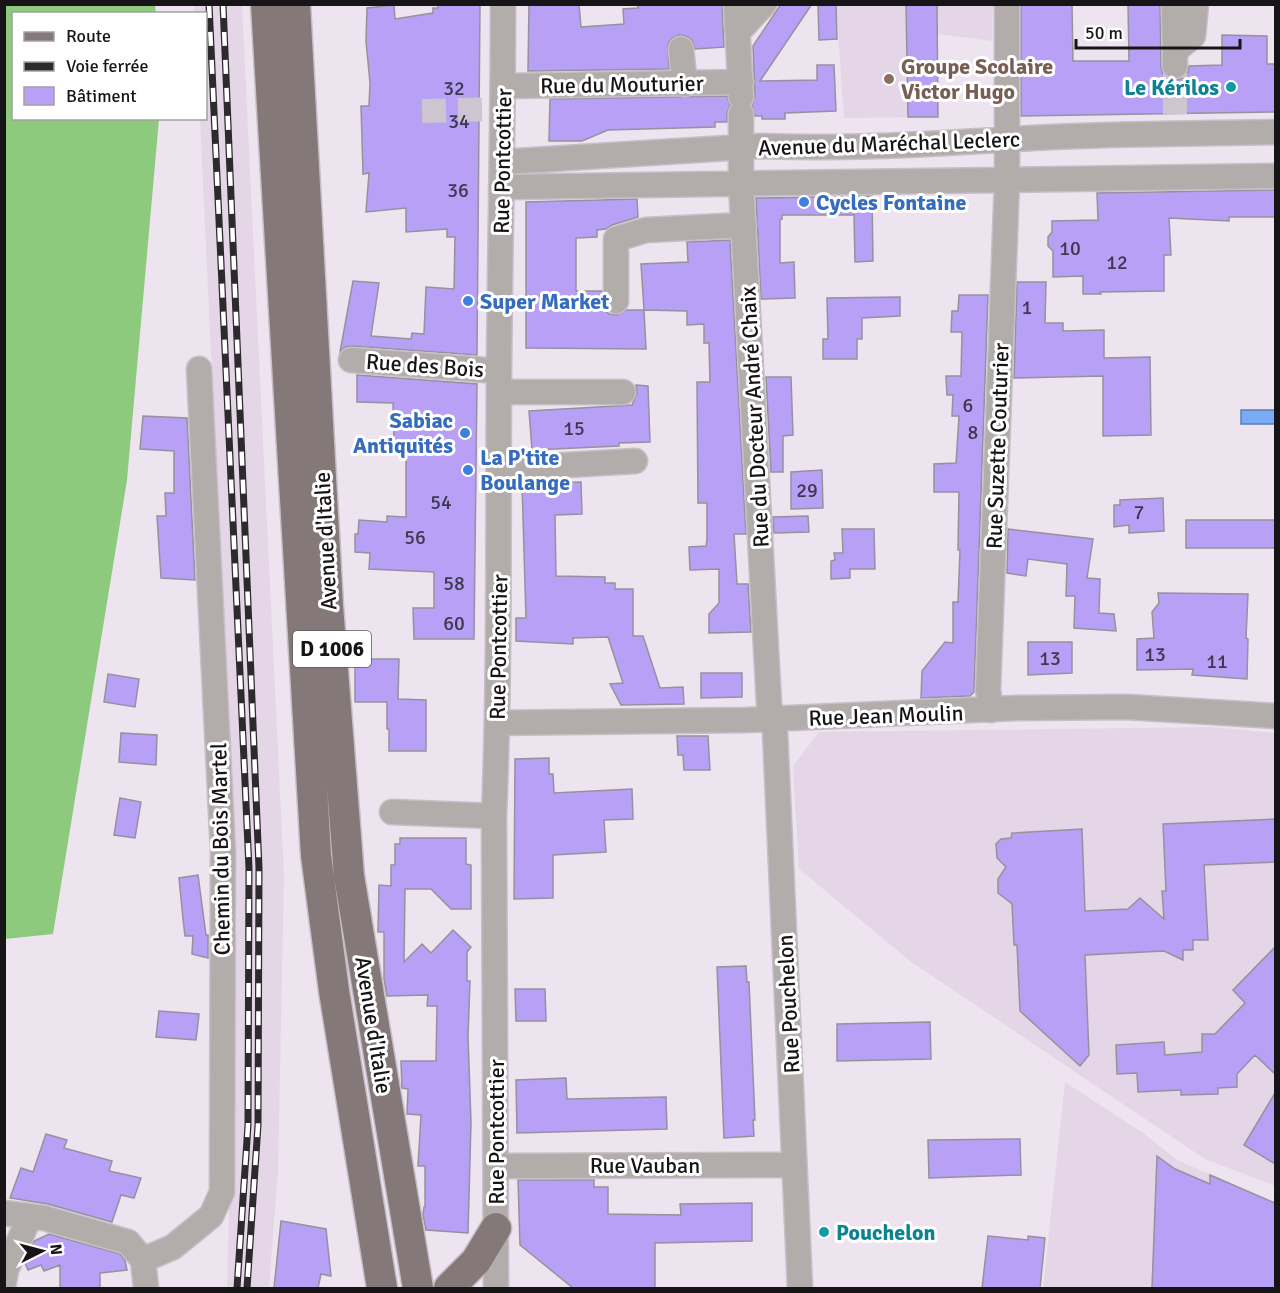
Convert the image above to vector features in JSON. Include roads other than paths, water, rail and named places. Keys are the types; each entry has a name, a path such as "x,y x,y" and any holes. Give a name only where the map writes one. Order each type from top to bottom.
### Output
{"main road":[{"name":"Avenue d'Italie","path":"266,4 316,855 334,991 382,1288"},
{"name":"Avenue d'Italie","path":"295,4 328,606 349,876 418,1288"},
{"path":"449,1288 476,1261 496,1228"}],"street":[{"name":"Rue Pontcottier","path":"496,1288 494,816 500,469 503,4"},
{"name":"Rue du Docteur André Chaix","path":"736,4 741,98 751,147 741,183 768,692 772,719"},
{"path":"738,32 764,4"},
{"name":"Rue Suzette Couturier","path":"991,710 988,690 1008,139 1007,4"},
{"path":"1174,4 1175,59 1193,36 1196,4"},
{"path":"681,49 685,84"},
{"name":"Rue du Mouturier","path":"503,86 685,84 741,98"},
{"name":"Avenue du Maréchal Leclerc","path":"502,162 751,147 801,148 980,141 1176,124 1275,132"},
{"name":"Avenue du Maréchal Leclerc","path":"501,187 1275,176"},
{"path":"616,301 616,239 646,230 744,225"},
{"name":"Rue des Bois","path":"351,360 499,381 623,392"},
{"name":"Chemin du Bois Martel","path":"143,1260 173,1247 211,1216 222,1192 223,852 199,369"},
{"path":"500,469 635,461"},
{"name":"Rue Jean Moulin","path":"497,723 772,719 1126,707 1275,716"},
{"name":"Rue Pouchelon","path":"772,719 775,730 800,1288"},
{"path":"392,812 494,816"},
{"name":"Rue Vauban","path":"496,1166 788,1165 793,1163"},
{"path":"4,1213 30,1216 128,1242 143,1260 146,1288"},
{"path":"4,1282 6,1270 30,1216"}],"water":[{"path":"1241,410 1275,410 1275,424 1241,424"}],"tunnel":[{"path":"1175,66 1175,114"},
{"path":"422,111 503,109"}],"railway":[{"path":"209,4 249,868 248,1125 237,1288"},
{"path":"223,4 259,868 258,1125 247,1288"}],"place":[{"name":"Groupe Scolaire Victor Hugo","path":"889,79"},
{"name":"Le Kérilos","path":"1231,87"},
{"name":"Cycles Fontaine","path":"804,202"},
{"name":"Super Market","path":"468,301"},
{"name":"Sabiac Antiquités","path":"465,433"},
{"name":"La P'tite Boulange","path":"468,470"},
{"name":"Pouchelon","path":"824,1232"}]}
